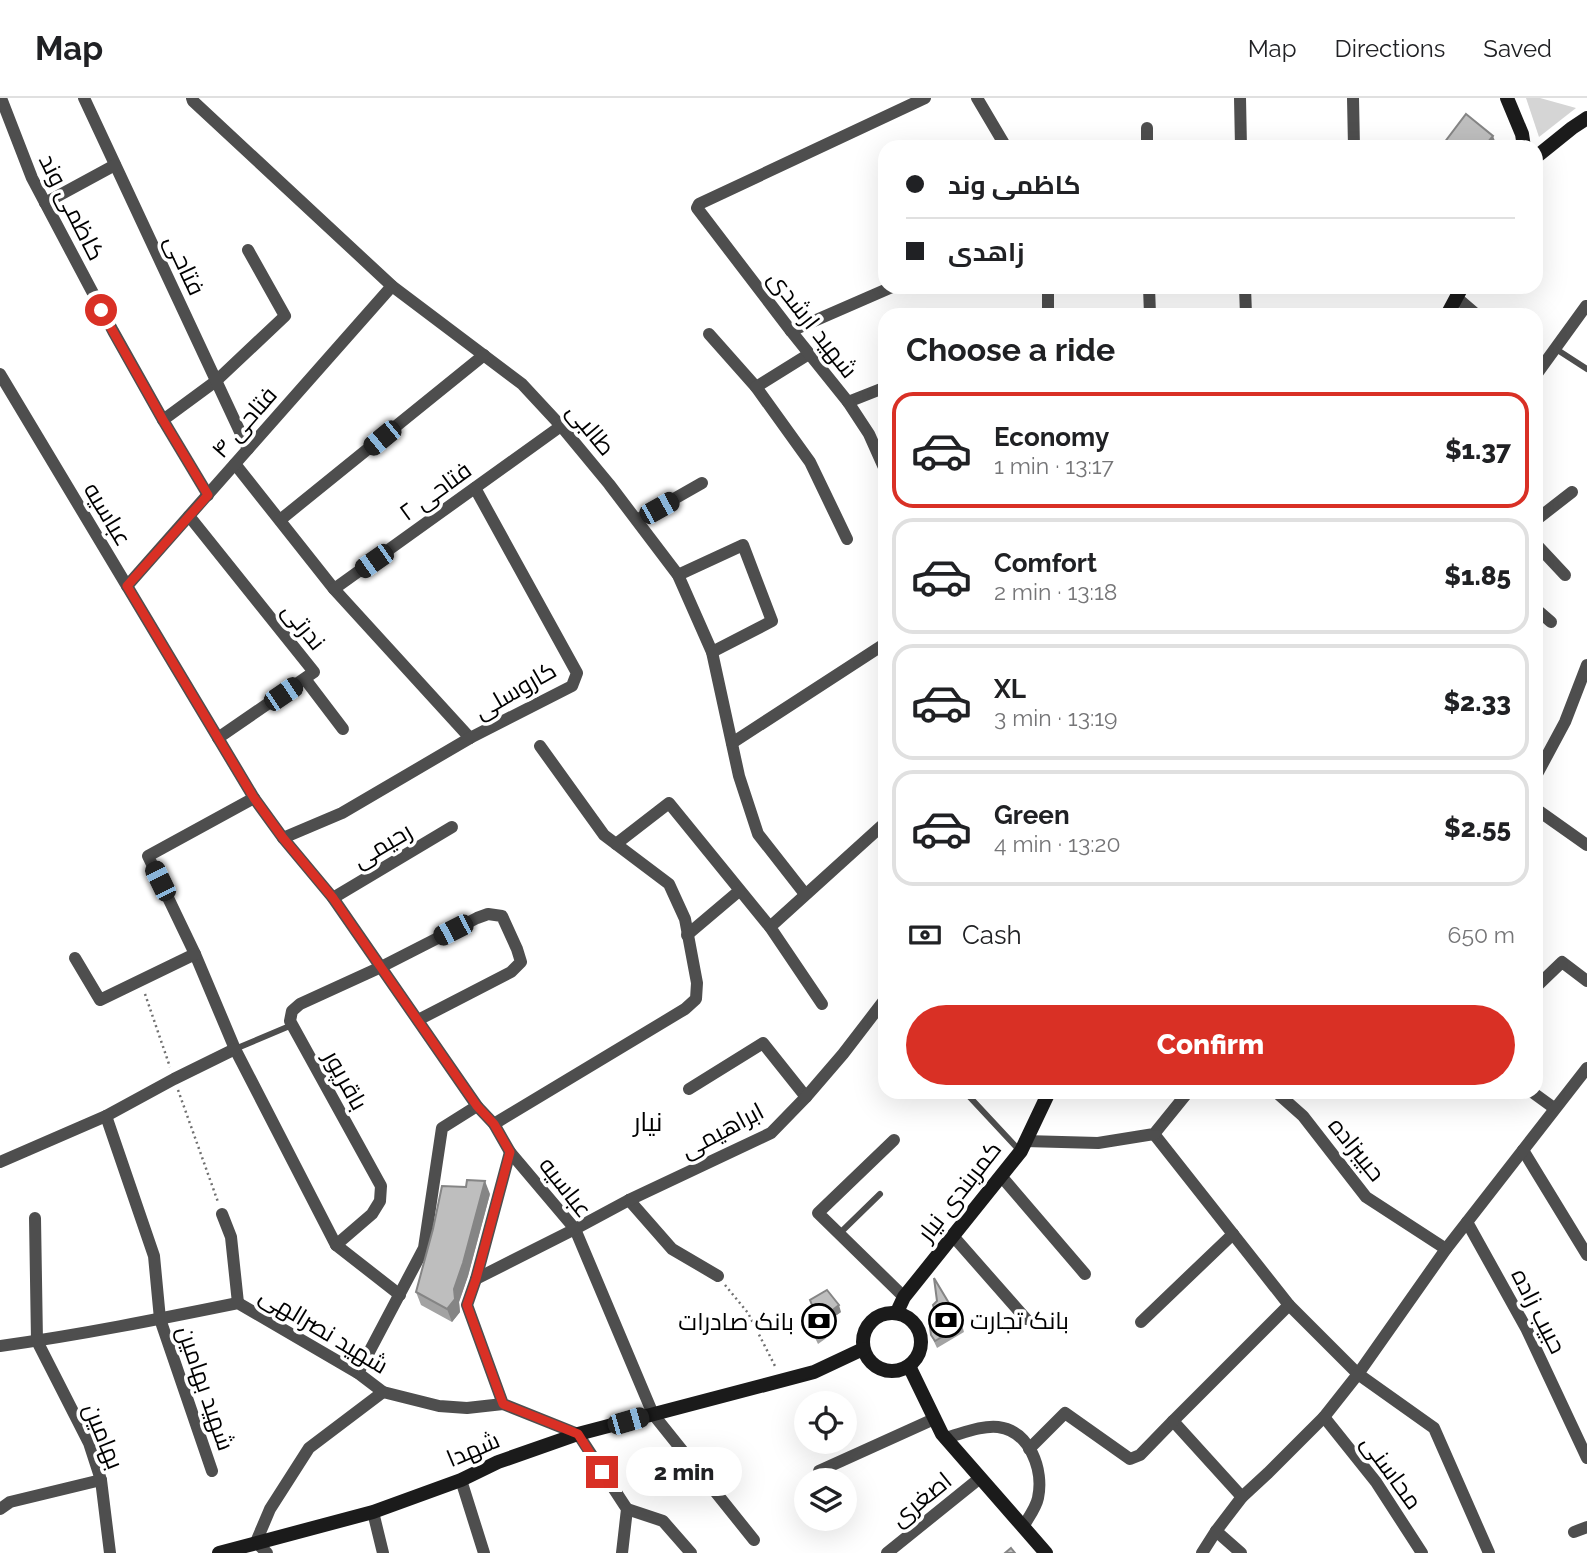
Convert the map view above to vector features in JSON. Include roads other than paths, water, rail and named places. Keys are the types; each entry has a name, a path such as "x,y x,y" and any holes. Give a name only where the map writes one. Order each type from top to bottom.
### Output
{"street":[{"name":"کاظمی وند","path":"1,98 32,178 45,203 113,331 208,495"},
{"name":"فتاحی","path":"84,98 248,449"},
{"name":"طالبی","path":"192,98 393,286 522,384 561,426 637,520 678,575 712,652 739,776 758,834 805,894"},
{"name":"شهید ارشدی","path":"878,454 870,434 848,402 697,208 699,204 925,98"},
{"path":"977,98 1002,140"},
{"path":"1240,98 1241,140"},
{"path":"1353,98 1354,140"},
{"path":"1507,98 1522,140"},
{"path":"1543,151 1587,118"},
{"path":"1147,128 1147,140"},
{"path":"45,203 115,165"},
{"path":"163,420 216,382 285,316 248,250"},
{"name":"فتاحی ۴","path":"127,586 393,286"},
{"path":"791,331 878,293"},
{"path":"1461,294 1472,308"},
{"path":"1543,364 1586,306"},
{"path":"709,334 757,387 810,462 846,539"},
{"path":"757,387 809,354"},
{"path":"280,520 484,355"},
{"name":"عباسیه","path":"0,374 254,798 333,898 477,1106 494,1124 510,1152 575,1229 653,1414 754,1540"},
{"path":"848,402 878,390"},
{"name":"فتاحی ۲","path":"334,589 561,426"},
{"path":"872,440 878,438"},
{"path":"235,464 334,589 470,738"},
{"path":"637,520 702,483"},
{"name":"کاروسلی","path":"283,838 342,813 470,738 572,686 577,673 475,488"},
{"path":"1543,515 1572,492"},
{"name":"ندرتی","path":"189,516 313,670 305,679 219,738"},
{"path":"678,575 743,545 772,621 712,652"},
{"path":"1543,551 1565,575"},
{"path":"1543,615 1551,622"},
{"path":"732,743 878,648"},
{"path":"1543,763 1565,722 1587,665"},
{"path":"305,679 342,729"},
{"path":"494,1124 685,1009 696,999 697,983 685,919 669,884 604,835 540,746"},
{"path":"254,798 148,856 195,954 235,1049 336,1245 400,1295"},
{"path":"616,844 669,803 770,927 822,1004"},
{"path":"1543,814 1587,845"},
{"name":"رحیمی","path":"333,898 452,827"},
{"path":"770,927 878,829"},
{"path":"687,935 739,891"},
{"path":"292,1025 292,1011 300,1004 381,967 477,918 488,914 502,916 521,961 511,972 418,1020"},
{"path":"75,958 100,1000 195,954"},
{"path":"1543,981 1562,962 1587,981"},
{"name":"ابراهیمی","path":"476,1279 629,1200 771,1133 806,1097 878,1009"},
{"name":"باقرپور","path":"292,1025 381,1186 380,1201 372,1214 336,1245"},
{"path":"689,1089 763,1043 806,1097"},
{"path":"0,1162 106,1116 235,1049"},
{"path":"1202,1553 1242,1497 1324,1417 1358,1374 1446,1249 1587,1068"},
{"name":"کمربندی نیار","path":"897,1312 904,1297 1023,1146 1046,1099"},
{"path":"1023,1146 1098,1143 1154,1134 1182,1099"},
{"name":"حبیبزاده","path":"1284,1099 1303,1116 1366,1197 1446,1249"},
{"path":"1542,1099 1554,1108"},
{"path":"358,1373 424,1248 442,1128 477,1106"},
{"name":"شهید بهامین","path":"106,1116 153,1256 160,1319 212,1471"},
{"path":"1154,1134 1289,1305 1358,1374 1434,1428 1489,1553"},
{"path":"894,1140 818,1213 904,1297"},
{"path":"1523,1150 1587,1255"},
{"path":"510,1152 467,1305 503,1404 578,1434 627,1509 663,1521 691,1553"},
{"path":"1001,1176 1085,1274"},
{"path":"629,1200 672,1249 718,1276"},
{"path":"222,1214 231,1237 238,1303"},
{"path":"35,1218 37,1341"},
{"name":"حبیب زاده","path":"1467,1222 1526,1328 1587,1458"},
{"path":"1141,1322 1233,1234"},
{"path":"953,1236 1027,1319"},
{"name":"شهید نصرالهی","path":"0,1346 238,1303 358,1373 383,1392 439,1406 467,1408 503,1404"},
{"path":"1030,1449 1065,1413 1130,1459 1140,1455 1289,1305"},
{"path":"897,1312 914,1322 919,1330 920,1350 909,1366 901,1370 882,1370 867,1358 863,1349 863,1334 870,1321 882,1313 897,1312"},
{"name":"بهامین","path":"37,1341 89,1443 101,1480 110,1553"},
{"name":"شهدا","path":"219,1553 373,1513 461,1480 498,1462 578,1434 782,1381 814,1371 863,1349"},
{"path":"909,1366 945,1438 1046,1553"},
{"path":"267,1553 256,1542 270,1509 309,1448 383,1392"},
{"name":"محاسنی","path":"1324,1417 1377,1482 1422,1553"},
{"path":"826,1468 934,1419"},
{"path":"1173,1421 1242,1497"},
{"path":"945,1438 996,1426 1016,1431 1030,1449 1040,1479 1037,1501 1023,1527"},
{"name":"اصغری","path":"887,1553 980,1478"},
{"path":"0,1509 10,1502 101,1480"},
{"path":"461,1480 484,1553"},
{"path":"622,1553 627,1509"},
{"path":"373,1513 383,1553"},
{"path":"1574,1532 1587,1527"},
{"path":"1216,1531 1241,1553"}],"lane":[{"path":"1555,349 1587,369"},
{"path":"235,1049 292,1025"},
{"path":"973,1099 1023,1146"},
{"path":"839,1234 880,1194"}],"place":[{"name":"بانک تجارت","path":"946,1320"},
{"name":"بانک صادرات","path":"819,1321"}],"district":[{"name":"نیار","path":"648,1122"}]}
